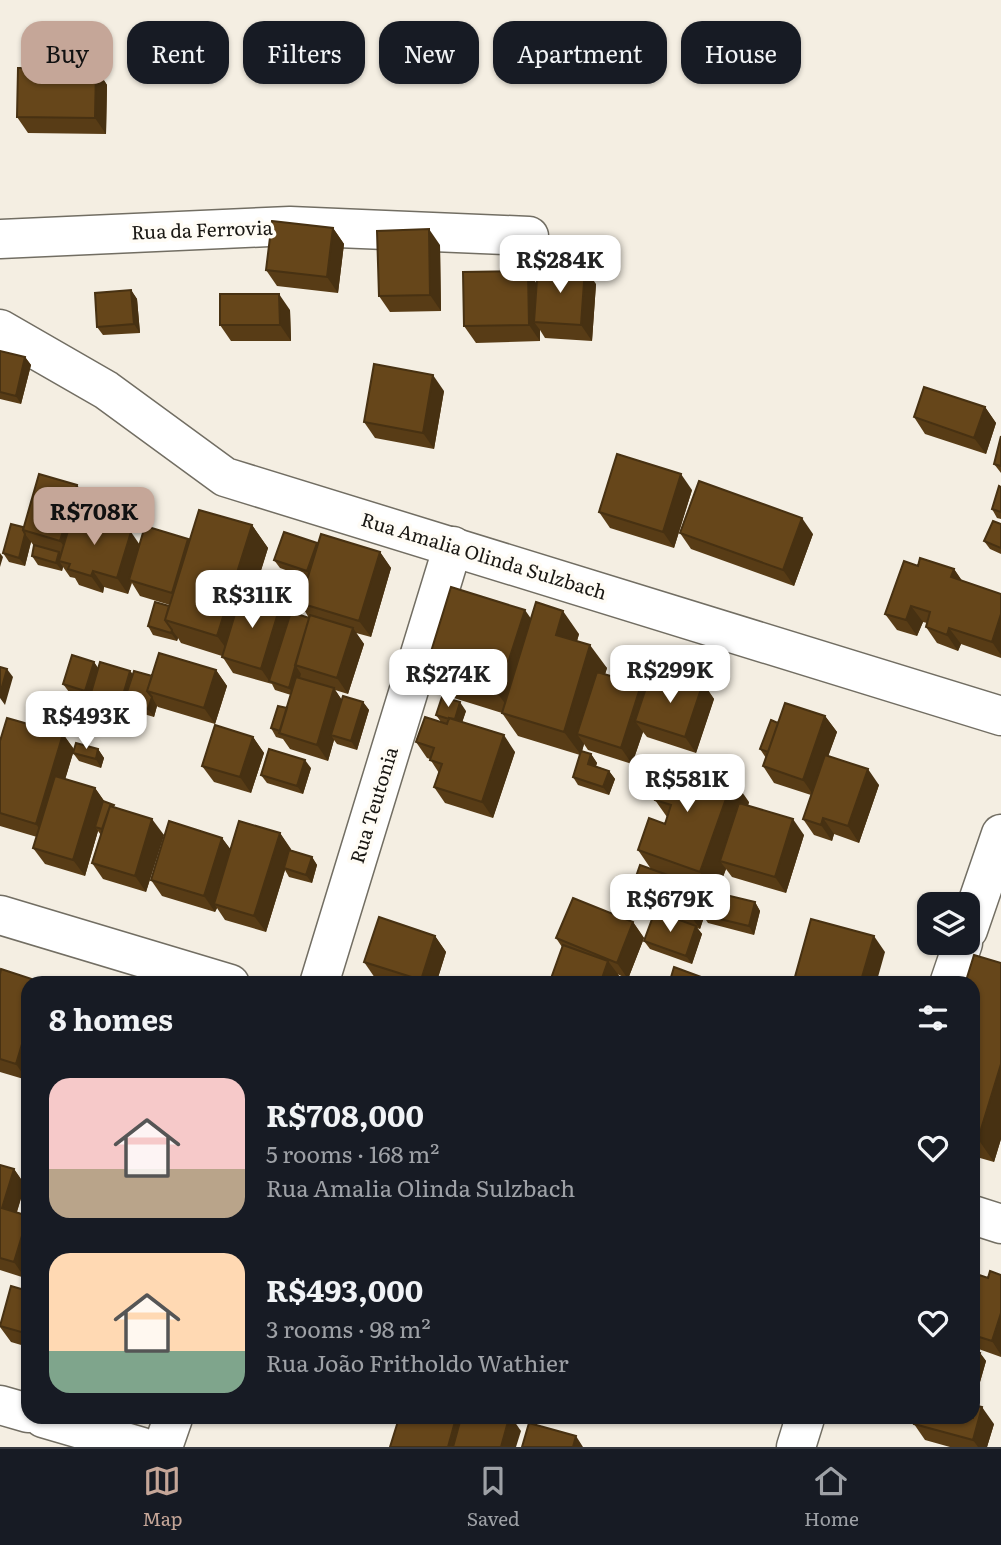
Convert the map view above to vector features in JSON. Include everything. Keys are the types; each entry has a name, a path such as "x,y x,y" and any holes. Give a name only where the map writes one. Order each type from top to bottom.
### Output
{"street":[{"name":"Rua da Ferrovia","path":"0,239 290,226 529,236"},
{"name":"Rua Amalia Olinda Sulzbach","path":"0,329 106,390 225,477 1001,716"},
{"name":"Rua Teutonia","path":"321,976 453,546"},
{"path":"980,895 1001,834"},
{"path":"0,915 203,976"},
{"path":"952,976 959,955"},
{"path":"980,1217 1001,1224"},
{"path":"0,1405 21,1411"},
{"path":"63,1424 142,1447"},
{"path":"163,1447 171,1424"},
{"path":"796,1447 804,1424"}],"building":[{"path":"18,68 21,68 21,84 96,84 95,118 17,117"},
{"path":"272,221 333,228 327,277 266,270"},
{"path":"429,229 430,295 379,296 377,231"},
{"path":"538,265 585,268 581,325 534,322"},
{"path":"528,271 529,325 464,326 463,272"},
{"path":"131,290 134,324 97,327 95,293"},
{"path":"220,294 279,294 280,325 220,325"},
{"path":"0,351 25,357 16,396 0,392"},
{"path":"374,364 433,375 423,433 364,422"},
{"path":"924,387 985,407 974,438 914,417"},
{"path":"1001,436 1001,466 994,464"},
{"path":"617,454 681,474 663,532 599,512"},
{"path":"39,474 77,485 60,541 23,530"},
{"path":"699,481 802,518 783,570 680,533"},
{"path":"999,486 1001,487 1001,512 992,509"},
{"path":"199,510 252,525 217,636 165,620"},
{"path":"73,514 131,532 117,578 93,571 91,576 68,569 70,564 59,561"},
{"path":"993,521 1001,524 1001,548 984,541"},
{"path":"11,524 23,527 25,534 19,558 3,553"},
{"path":"145,526 188,539 172,593 129,580"},
{"path":"284,532 317,543 307,571 274,560"},
{"path":"321,534 380,552 359,621 300,603"},
{"path":"34,545 59,552 56,563 32,556"},
{"path":"920,558 954,569 951,577 1001,594 1001,614 992,642 949,628 947,635 926,627 930,612 911,606 906,620 885,614 904,561 918,566"},
{"path":"451,587 525,610 498,694 425,671"},
{"path":"242,591 281,603 261,669 222,657"},
{"path":"155,602 169,606 165,620 172,630 171,633 148,626"},
{"path":"536,602 563,611 556,635 590,645 564,732 502,713"},
{"path":"291,612 309,618 289,688 269,681"},
{"path":"310,615 353,628 337,678 295,665"},
{"path":"159,653 216,670 204,708 147,691"},
{"path":"72,655 94,662 85,691 63,684"},
{"path":"100,662 130,671 121,702 91,693"},
{"path":"0,667 7,669 0,694"},
{"path":"134,671 152,676 147,691 152,697 148,709 124,701"},
{"path":"597,672 641,685 621,748 577,734"},
{"path":"681,675 703,683 685,737 635,721 647,685 660,689 664,678 678,682"},
{"path":"296,677 334,688 317,745 279,733"},
{"path":"343,696 363,702 351,741 331,735"},
{"path":"442,697 460,702 455,719 436,715"},
{"path":"785,703 825,716 803,780 763,766"},
{"path":"278,706 287,708 280,731 271,728"},
{"path":"425,717 447,724 449,718 504,735 482,802 434,787 442,764 430,760 434,748 416,742"},
{"path":"7,718 63,734 36,824 0,813 0,741"},
{"path":"771,720 778,723 768,752 760,749"},
{"path":"215,725 253,737 240,777 202,766"},
{"path":"76,743 98,749 96,759 73,753"},
{"path":"269,749 305,760 297,786 261,775"},
{"path":"581,751 591,754 588,764 609,771 603,787 573,777"},
{"path":"825,755 868,769 848,826 823,818 821,825 803,819"},
{"path":"671,756 733,779 700,872 638,850 649,818 665,824 671,805 655,800"},
{"path":"55,776 95,788 73,860 33,848"},
{"path":"103,801 114,805 110,806 102,829 95,827"},
{"path":"739,803 793,819 775,877 720,861"},
{"path":"110,806 152,819 135,876 92,863"},
{"path":"169,821 222,838 204,896 151,880"},
{"path":"239,821 280,833 254,916 214,904"},
{"path":"289,850 312,857 306,875 284,868"},
{"path":"640,865 698,886 688,912 631,891"},
{"path":"709,891 755,902 749,926 703,915"},
{"path":"573,898 633,922 617,963 556,938"},
{"path":"655,911 696,926 686,956 644,941"},
{"path":"379,917 435,936 422,976 408,976 364,962"},
{"path":"811,919 874,936 862,976 795,976"},
{"path":"563,945 608,961 603,976 552,976"},
{"path":"974,955 1001,963 1001,1064 980,1132 980,976 967,976"},
{"path":"674,967 698,976 671,976"},
{"path":"1,969 23,976 21,1047 16,1064 0,1059"},
{"path":"0,1165 14,1169 2,1208 21,1214 21,1239 14,1262 0,1258"},
{"path":"990,1271 1001,1275 1001,1313 992,1341 980,1337 980,1275 988,1278"},
{"path":"11,1286 21,1289 21,1332 0,1326"},
{"path":"397,1424 454,1424 448,1447 390,1447"},
{"path":"459,1424 507,1424 501,1447 453,1447"},
{"path":"529,1424 576,1436 573,1447 522,1447"},
{"path":"914,1424 977,1424 973,1440"}]}
